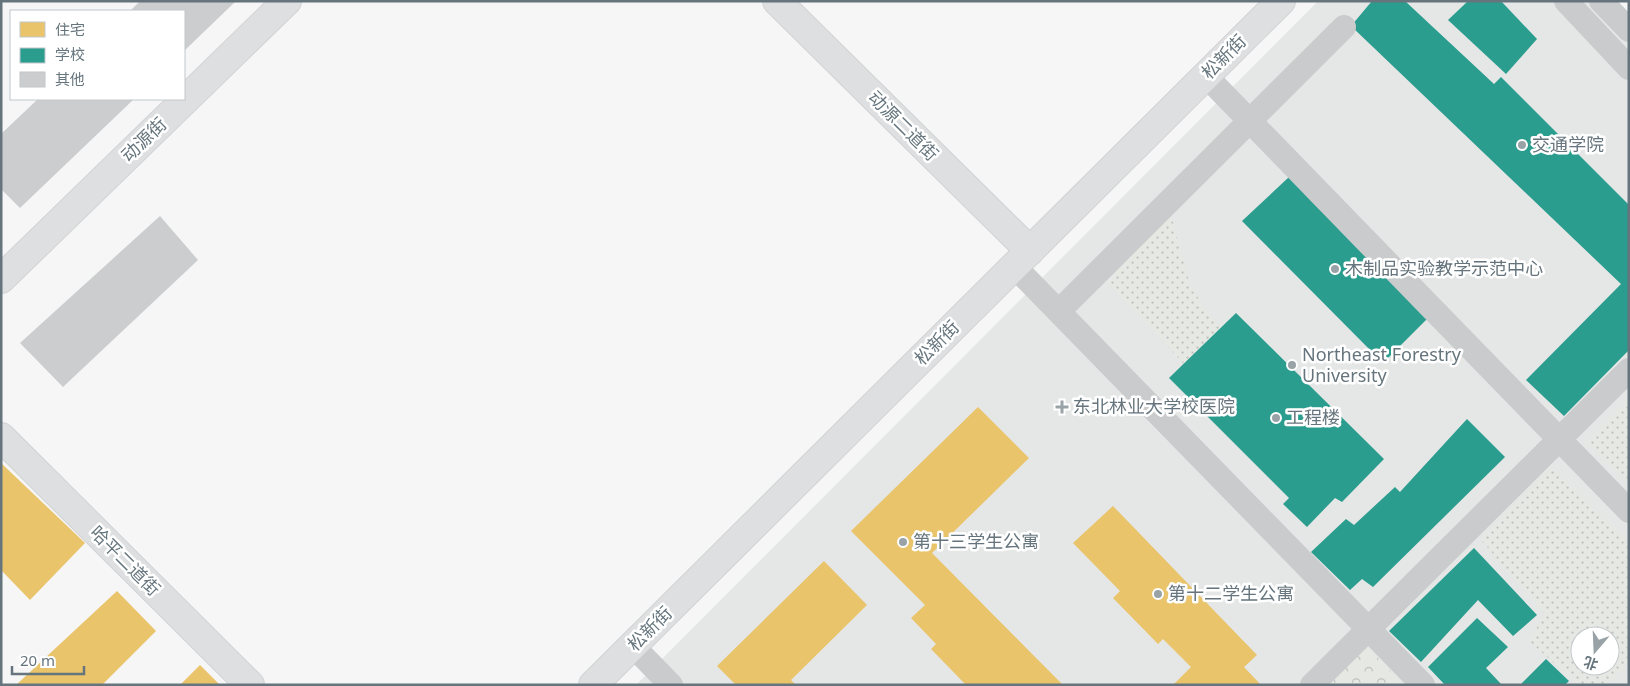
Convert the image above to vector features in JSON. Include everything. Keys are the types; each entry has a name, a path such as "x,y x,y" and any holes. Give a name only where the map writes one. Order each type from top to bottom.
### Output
{"street":[{"name":"动源街","path":"1,279 287,1"},
{"name":"动源二道街","path":"777,1 1022,258"},
{"name":"松新街","path":"593,685 1281,1"},
{"path":"1566,1 1629,68"},
{"path":"1601,1 1629,30"},
{"path":"1059,311 1344,27"},
{"path":"1206,76 1629,511"},
{"path":"1022,258 1059,311 1423,685"},
{"path":"1312,685 1629,370"},
{"name":"哈平二道街","path":"1,437 250,685"},
{"path":"632,646 671,685"}],"shaded area":[{"name":"Northeast Forestry University","path":"1318,1 1611,1 1629,19 1629,685 636,685"}],"green space":[{"path":"1171,215 1189,282 1204,308 1221,327 1184,364 1107,282"},
{"path":"1629,399 1629,482 1588,441"},
{"path":"1552,468 1629,544 1629,663 1620,672 1620,626 1570,626 1570,676 1616,676 1607,685 1579,685 1529,641 1545,614 1481,540"},
{"path":"1364,643 1404,685 1322,685"}],"building: 住宅":[{"name":"第十三学生公寓","path":"978,407 1029,458 932,553 1063,685 966,685 931,649 936,644 911,618 925,605 851,531"},
{"path":"1,463 85,543 30,600 1,570"},
{"name":"第十二学生公寓","path":"1113,506 1257,655 1244,667 1261,685 1173,685 1191,667 1163,639 1158,644 1113,598 1120,591 1073,543"},
{"path":"824,561 867,605 791,680 796,685 736,685 717,666"},
{"path":"117,591 156,631 102,685 16,685"},
{"path":"200,665 220,685 180,685"}],"building: 学校":[{"name":"交通学院","path":"1372,1 1405,1 1494,84 1501,77 1629,205 1629,350 1564,416 1526,380 1621,284 1351,26"},
{"path":"1468,1 1501,1 1537,39 1506,74 1448,20"},
{"name":"木制品实验教学示范中心","path":"1289,177 1428,318 1383,363 1242,221"},
{"name":"工程楼","path":"1236,313 1384,459 1342,502 1335,498 1307,527 1283,504 1289,498 1169,378"},
{"path":"1467,419 1505,457 1373,587 1362,579 1350,590 1311,552 1346,519 1354,525 1395,487 1400,492"},
{"path":"1474,548 1537,615 1513,636 1478,600 1421,662 1389,631"},
{"path":"1477,618 1508,647 1486,668 1502,685 1445,685 1428,667"},
{"path":"1546,659 1569,681 1565,685 1520,685"}],"building: 其他":[{"path":"140,1 236,1 185,50 185,10 131,10"},
{"path":"37,100 133,100 20,208 1,189 1,134"},
{"path":"160,216 198,260 63,387 20,343"}],"place":[{"name":"交通学院","path":"1522,145"},
{"name":"木制品实验教学示范中心","path":"1335,269"},
{"name":"Northeast Forestry University","path":"1292,365"},
{"name":"东北林业大学校医院","path":"1062,407"},
{"name":"工程楼","path":"1276,418"},
{"name":"第十三学生公寓","path":"903,542"},
{"name":"第十二学生公寓","path":"1158,594"}]}
